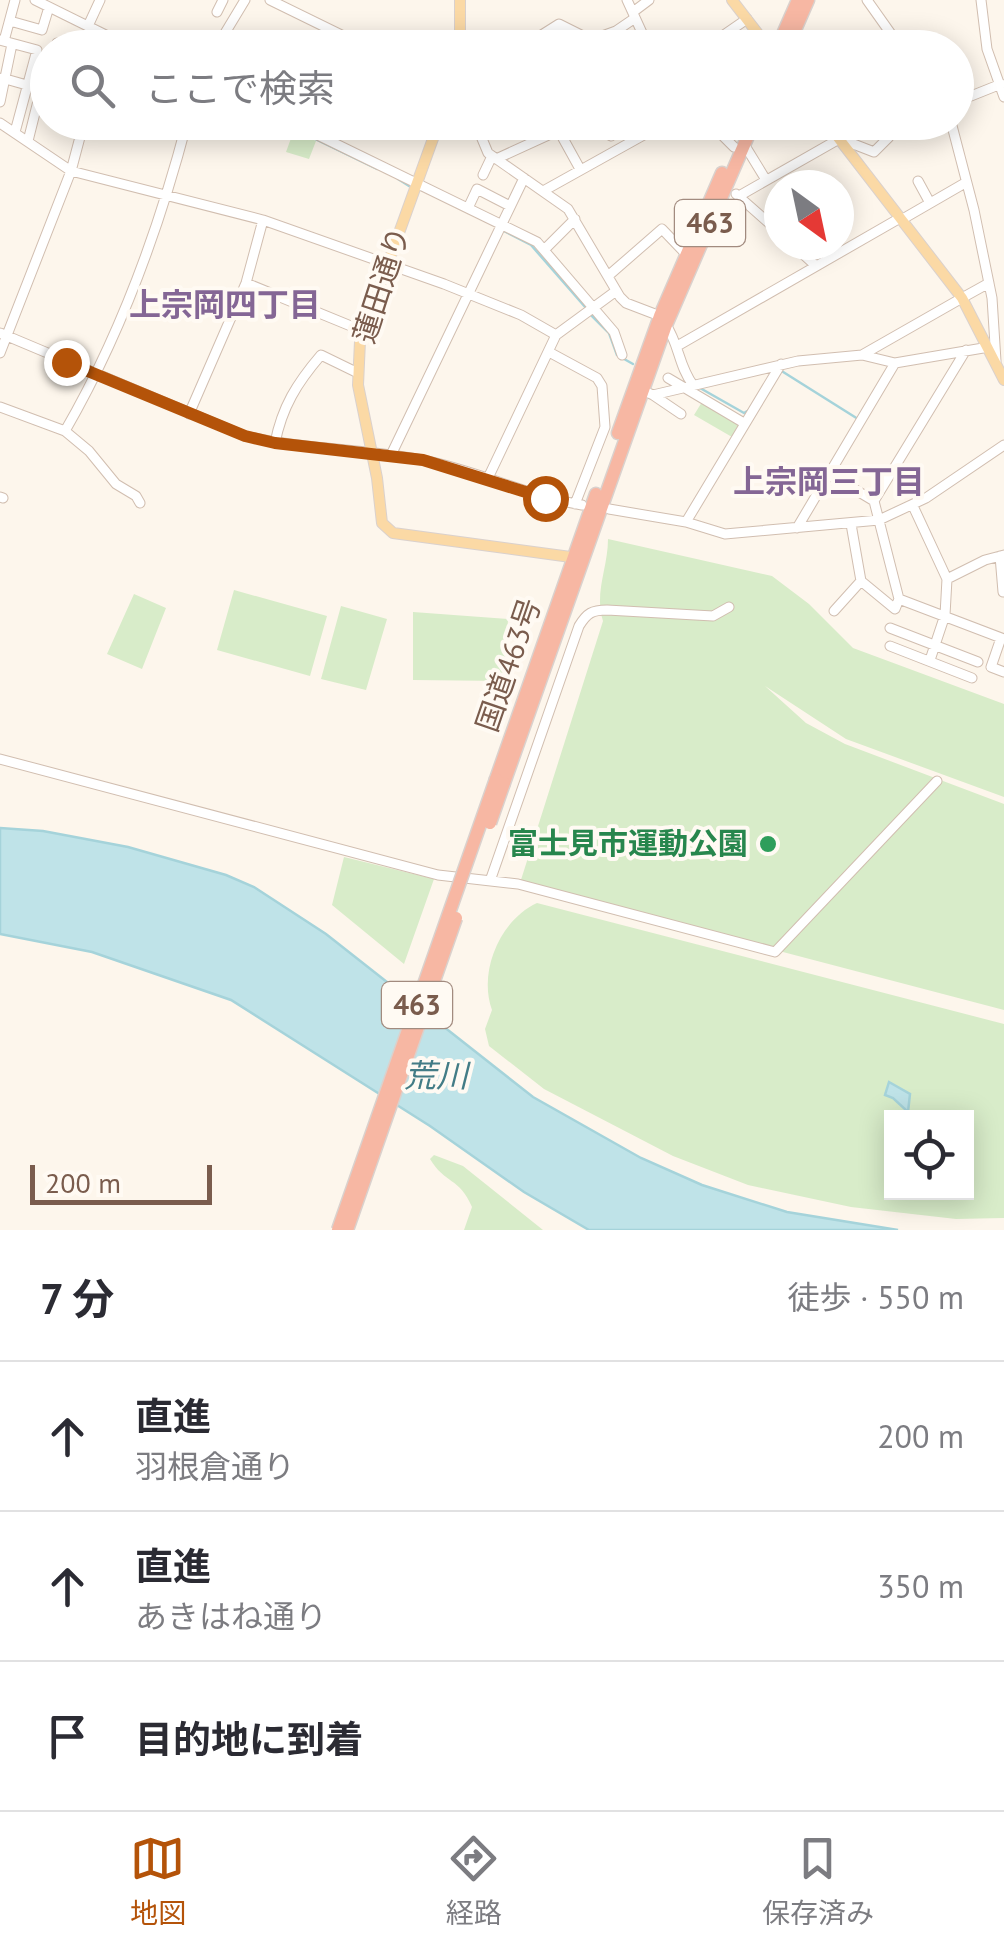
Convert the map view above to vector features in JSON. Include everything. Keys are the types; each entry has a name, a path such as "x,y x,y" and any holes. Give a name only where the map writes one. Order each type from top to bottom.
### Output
{"highway":[{"path":"785,30 798,0"},
{"path":"795,30 808,0"},
{"name":"国道463号","path":"578,558 648,392 663,320 726,186 740,140"},
{"name":"国道463号","path":"347,1230 686,254 743,140"},
{"name":"国道463号","path":"338,1230 500,782"}],"main road":[{"path":"458,30 460,0"},
{"path":"732,0 755,30"},
{"name":"蓮田通り","path":"432,140 362,331 360,400 382,523 393,533 578,558"},
{"path":"840,140 996,342 996,361 1004,380"}],"street":[{"path":"0,102 5,41 16,0"},
{"path":"35,0 93,30"},
{"path":"10,21 42,30 60,0"},
{"path":"217,12 223,0"},
{"path":"227,30 245,0"},
{"path":"270,0 331,30"},
{"path":"627,0 641,30"},
{"path":"617,30 650,0"},
{"path":"867,0 888,30"},
{"path":"982,0 987,49 1004,97"},
{"path":"88,26 96,1"},
{"path":"731,30 747,19"},
{"path":"5,41 30,48"},
{"path":"15,132 30,77"},
{"path":"2,78 28,85"},
{"path":"974,95 1002,84"},
{"path":"0,123 71,170 264,220 468,294 521,315 556,335"},
{"path":"28,142 30,136"},
{"path":"0,353 3,334 71,170 79,140"},
{"path":"65,431 98,374 168,195 182,140"},
{"path":"326,140 469,206 545,249 614,332 622,355"},
{"path":"484,140 494,158 545,190 575,218 626,303 663,320 678,345 689,386"},
{"path":"483,175 494,158 536,140"},
{"path":"564,140 580,169"},
{"path":"545,190 634,140"},
{"path":"732,140 764,177"},
{"path":"784,170 837,140"},
{"path":"842,140 874,152 886,140"},
{"path":"648,392 781,364 862,355 896,364 996,342 989,282 955,140"},
{"path":"391,455 524,178"},
{"path":"918,180 930,203"},
{"path":"739,196 764,181"},
{"path":"678,345 965,183"},
{"path":"726,186 764,218"},
{"path":"469,206 477,189 510,206"},
{"path":"545,249 575,218"},
{"path":"189,414 246,283 264,220"},
{"path":"608,276 662,229 686,254"},
{"path":"809,260 816,266"},
{"path":"862,355 989,282"},
{"path":"246,283 362,331"},
{"path":"488,478 556,335 616,291"},
{"path":"3,334 245,436 275,443 391,455 472,473 530,494 578,504 606,427 602,386 597,378 549,352"},
{"path":"874,501 966,350"},
{"path":"275,443 280,418 294,387 320,355 358,373"},
{"path":"686,522 781,364"},
{"path":"797,528 896,364"},
{"path":"668,378 689,386 744,423"},
{"path":"648,392 681,414"},
{"path":"0,407 65,431 140,503"},
{"path":"609,509 686,522 726,534 879,520 913,506 1004,445"},
{"path":"829,474 874,501 899,599 895,608 861,581 850,524"},
{"path":"913,506 947,579 946,616 929,663 972,678"},
{"path":"947,579 1002,556 1003,592"},
{"path":"834,611 861,581"},
{"path":"899,599 1003,638 991,667 1004,672"},
{"path":"490,881 578,626 585,616 607,610 712,616 729,607"},
{"path":"890,628 978,662"},
{"path":"890,646 930,660"},
{"path":"0,759 438,875 518,884 775,952 937,780"}],"green space":[{"path":"290,140 316,141 309,159 286,152"},
{"path":"702,402 739,424 732,437 694,415"},
{"name":"富士見市運動公園","path":"608,539 772,576 809,604 853,648 1004,704 1004,797 846,739 765,686 806,723 845,744 1004,804 1004,1010 520,883 603,621 600,600"},
{"path":"234,590 327,616 310,676 217,650"},
{"path":"134,594 166,608 142,669 107,654"},
{"path":"341,606 387,619 366,690 321,679"},
{"path":"413,612 508,619 505,681 413,680"},
{"path":"344,857 434,879 404,964 332,905"},
{"path":"537,903 1004,1024 1004,1218 956,1219 851,1207 748,1185 673,1156 544,1089 489,1046 485,1029 492,1010 488,995 490,964 512,922"},
{"path":"434,1155 463,1166 543,1230 464,1230 472,1207 462,1190 430,1159"}],"water":[{"name":"荒川","path":"0,828 43,831 128,847 254,887 326,934 533,1097 641,1158 702,1185 787,1212 898,1230 589,1230 524,1192 430,1126 231,1000 92,952 0,934"},
{"path":"889,1082 910,1094 908,1110 893,1098 885,1095"}],"waterway":[{"path":"317,140 377,169"},
{"path":"398,179 409,186"},
{"path":"502,230 531,245 586,308"},
{"path":"590,314 609,333 617,355 633,364"},
{"path":"780,370 858,419"},
{"path":"700,388 744,413 749,410"}],"place":[{"name":"富士見市運動公園","path":"768,844"}],"district":[{"name":"上宗岡四丁目","path":"225,305"},
{"name":"上宗岡三丁目","path":"829,482"}],"route":[{"path":"66,362 245,436 423,460 545,498"}]}
